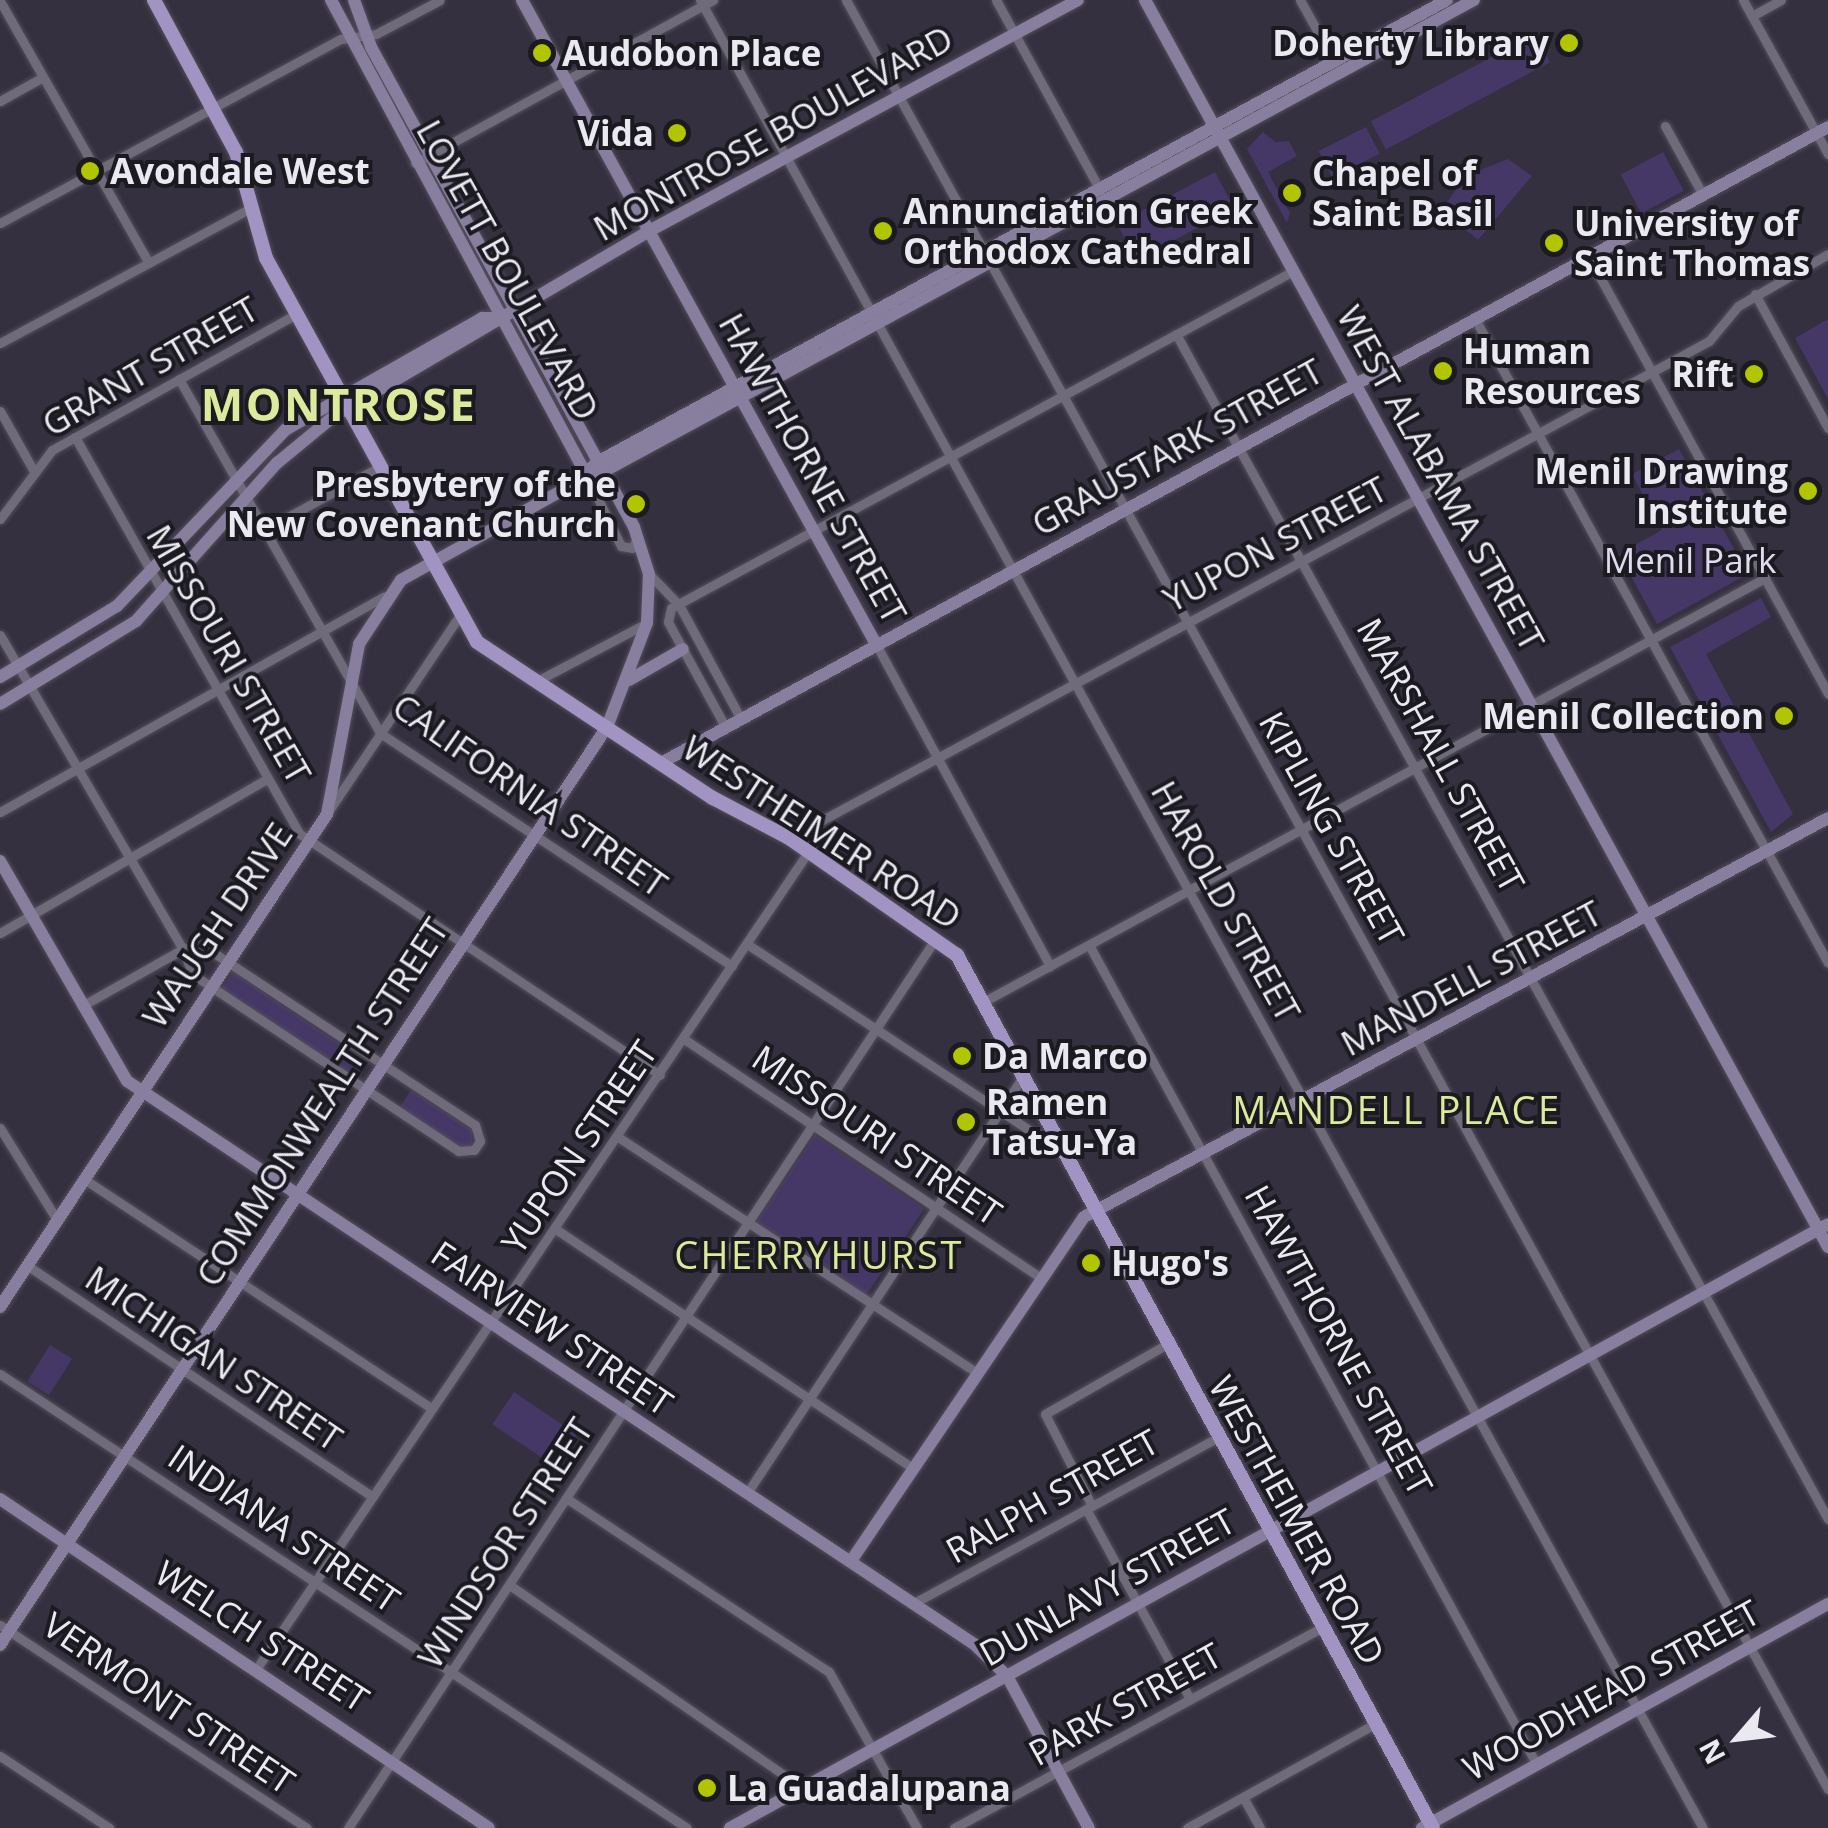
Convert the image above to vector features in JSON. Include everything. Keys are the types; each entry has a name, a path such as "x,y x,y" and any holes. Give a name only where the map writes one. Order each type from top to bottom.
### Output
{"main road":[{"name":"WESTHEIMER ROAD","path":"154,0 242,167 258,242 460,615 486,651 661,763 789,838 938,936 957,955 1429,1826"}],"street":[{"name":"LOVETT BOULEVARD","path":"331,0 621,546 632,548 638,536"},
{"name":"LOVETT BOULEVARD","path":"354,0 430,154 638,536 649,574 678,605 742,719"},
{"path":"0,223 350,36 368,34 440,0"},
{"name":"HAWTHORNE STREET","path":"522,0 1050,966"},
{"name":"KIPLING STREET","path":"846,0 1828,1789"},
{"path":"996,0 1103,195"},
{"name":"MONTROSE BOULEVARD","path":"0,678 86,630 151,575 234,478 286,430 488,330 498,317 648,231 1078,0"},
{"name":"WEST ALABAMA STREET","path":"1145,0 1648,918 1823,1226 1828,1247"},
{"path":"1300,0 1337,67"},
{"path":"587,476 1450,4 1474,0"},
{"path":"1743,0 1822,130 1828,154"},
{"path":"1752,16 1781,0"},
{"path":"0,1 148,263"},
{"path":"415,163 705,2"},
{"name":"HAROLD STREET","path":"705,2 874,319 1703,1828"},
{"path":"0,101 43,77"},
{"path":"1665,126 1703,196"},
{"name":"GRAUSTARK STREET","path":"661,763 1822,130"},
{"path":"0,343 249,209"},
{"name":"YUPON STREET","path":"789,838 1537,431 1709,342 1754,294 1828,254"},
{"path":"1589,257 1828,694"},
{"path":"726,728 668,622 678,605 1293,271"},
{"path":"1754,294 1828,428"},
{"name":"GRANT STREET","path":"0,520 52,450 296,314"},
{"path":"1476,319 1828,963"},
{"name":"MARSHALL STREET","path":"1176,334 1828,1519"},
{"name":"CALIFORNIA STREET","path":"179,379 348,683 380,732 732,966"},
{"name":"MONTROSE BOULEVARD","path":"0,704 106,644 162,595 277,464 343,402"},
{"path":"0,411 35,473"},
{"name":"MISSOURI STREET","path":"75,437 267,779 308,843 660,1075"},
{"path":"264,530 379,467"},
{"name":"WAUGH DRIVE","path":"0,1307 327,814 342,758 348,683 359,644 385,596 430,560 587,476"},
{"name":"COMMONWEALTH STREET","path":"0,1645 4,1628 126,1456 607,727 628,682 646,623 649,574"},
{"path":"984,1002 1764,578"},
{"path":"0,812 385,596"},
{"path":"327,814 460,615"},
{"path":"534,682 646,623"},
{"path":"0,635 126,860 183,950 192,974 458,1152 478,1146 474,1126 200,944 183,950 82,1006"},
{"path":"628,682 683,649"},
{"path":"0,933 267,779"},
{"name":"MANDELL STREET","path":"851,1561 1084,1217 1648,918 1828,818"},
{"name":"YUPON STREET","path":"257,1668 430,1407 557,1230 808,852"},
{"name":"FAIRVIEW STREET","path":"0,861 119,1071 142,1092 851,1561 994,1660 1007,1676 1089,1828"},
{"name":"WINDSOR STREET","path":"348,1828 938,936"},
{"path":"747,944 1066,1155"},
{"name":"HAWTHORNE STREET","path":"1089,945 1537,1764"},
{"name":"MISSOURI STREET","path":"684,1039 1040,1277"},
{"path":"747,1493 1024,1076"},
{"path":"0,1128 57,1220"},
{"path":"618,1137 977,1372"},
{"path":"84,1179 430,1407"},
{"name":"DUNLAVY STREET","path":"730,1828 1823,1226"},
{"path":"557,1230 914,1468"},
{"name":"MICHIGAN STREET","path":"28,1266 370,1496"},
{"path":"1167,1344 1048,1408 1045,1420 1190,1700"},
{"name":"INDIANA STREET","path":"0,1374 688,1828"},
{"name":"RALPH STREET","path":"914,1603 1216,1438"},
{"name":"WELCH STREET","path":"0,1498 393,1759 488,1828"},
{"path":"566,1498 830,1672 916,1828"},
{"path":"511,1586 796,1778 802,1788"},
{"name":"WOODHEAD STREET","path":"1429,1826 1828,1604"},
{"name":"PARK STREET","path":"954,1828 1322,1627"},
{"name":"VERMONT STREET","path":"4,1628 307,1828"},
{"path":"1187,1828 1375,1724"},
{"path":"0,1756 109,1828"},
{"path":"1243,1797 1260,1828"}],"green space":[{"path":"1535,34 1550,62 1386,150 1371,121"},
{"path":"1366,127 1380,154 1332,178 1319,151"},
{"path":"1263,132 1276,142 1289,141 1297,156 1268,172 1290,213 1287,223 1247,149"},
{"path":"1663,152 1684,191 1641,213 1621,175"},
{"path":"1508,159 1532,176 1478,240 1441,210 1467,175"},
{"path":"1215,172 1234,208 1136,260 1117,224"},
{"path":"1828,319 1828,399 1795,338"},
{"name":"Menil Park","path":"1679,449 1748,574 1657,624 1619,554 1662,530 1632,474"},
{"path":"1761,598 1771,617 1706,654 1793,814 1771,832 1670,647"},
{"path":"233,972 366,1062 355,1079 222,989"},
{"path":"411,1090 472,1130 472,1147 461,1148 400,1107"},
{"path":"815,1135 924,1209 866,1296 756,1222"},
{"path":"50,1345 72,1359 49,1395 27,1381"},
{"path":"514,1392 577,1434 555,1467 492,1424"}],"place":[{"name":"Doherty Library","path":"1569,43"},
{"name":"Audobon Place","path":"542,53"},
{"name":"Vida","path":"677,133"},
{"name":"Avondale West","path":"90,171"},
{"name":"Chapel of Saint Basil","path":"1292,193"},
{"name":"Annunciation Greek Orthodox Cathedral","path":"883,231"},
{"name":"University of Saint Thomas","path":"1554,243"},
{"name":"Human Resources","path":"1443,371"},
{"name":"Rift","path":"1754,374"},
{"name":"Menil Drawing Institute","path":"1808,491"},
{"name":"Presbytery of the New Covenant Church","path":"636,504"},
{"name":"Menil Collection","path":"1784,716"},
{"name":"Da Marco","path":"962,1056"},
{"name":"Ramen Tatsu-Ya","path":"966,1122"},
{"name":"Hugo's","path":"1091,1263"},
{"name":"La Guadalupana","path":"707,1788"}],"district":[{"name":"MONTROSE","path":"339,404"},
{"name":"MANDELL PLACE","path":"1397,1110"},
{"name":"CHERRYHURST","path":"819,1255"}]}
